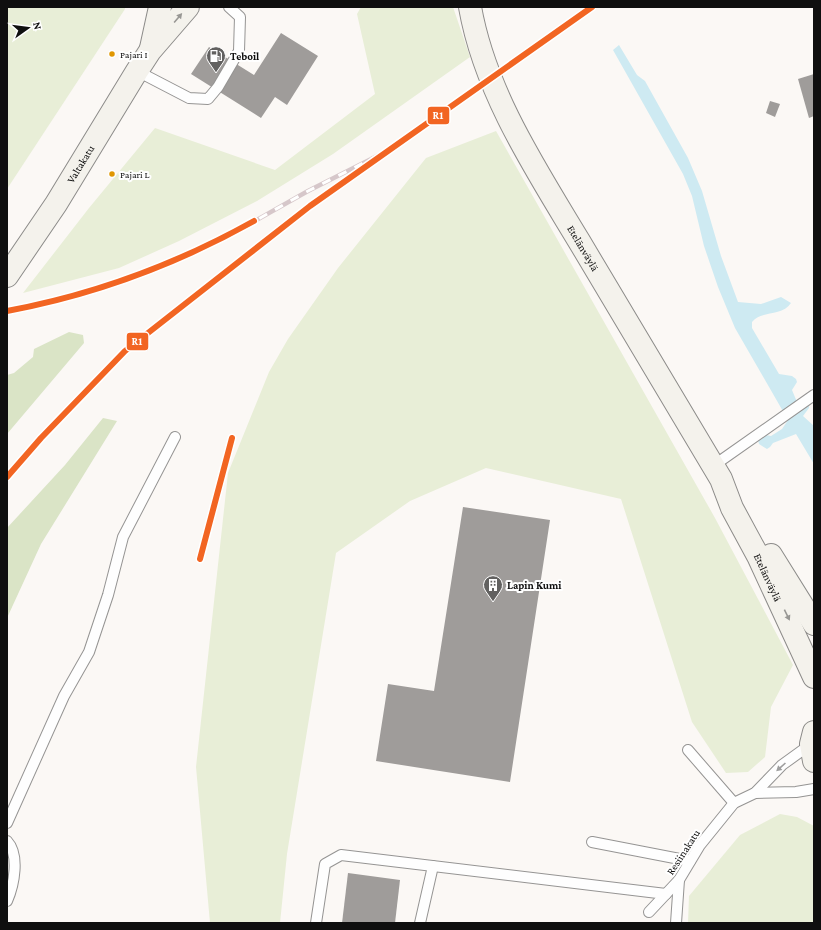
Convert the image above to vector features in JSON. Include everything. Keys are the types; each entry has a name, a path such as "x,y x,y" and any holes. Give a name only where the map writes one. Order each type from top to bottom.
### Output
{"main road":[{"name":"Valtakatu","path":"150,51 160,7"},
{"name":"Valtakatu","path":"7,276 56,204 136,71 150,51 188,7"},
{"name":"Etelänväylä","path":"470,7 473,26 494,88 534,167 717,472 743,506 814,624"},
{"name":"Etelänväylä","path":"717,472 732,508 758,556 814,677"}],"lane":[{"path":"136,71 189,98 208,99 218,87 239,51 240,17 229,7"},
{"path":"717,472 814,395"},
{"path":"7,823 64,696 89,652 108,595 123,537 175,437"},
{"name":"Resiinakatu","path":"649,912 679,880 700,845 734,803 755,793 782,765 813,745"},
{"path":"688,750 734,803"},
{"name":"Resiinakatu","path":"755,793 796,792 814,789"},
{"path":"7,841 10,844 15,860 10,895 7,901"},
{"path":"592,842 690,861"},
{"path":"316,923 325,864 341,855 666,894"},
{"path":"420,923 433,866"},
{"path":"676,923 679,880"}],"green space":[{"path":"7,7 125,7 125,9 7,189"},
{"path":"361,7 453,7 470,57 333,154 257,201 179,241 119,268 23,293 89,208 155,128 275,170 375,94 357,14"},
{"path":"496,131 715,518 793,665 771,707 765,757 748,772 726,773 692,722 621,499 486,468 410,501 336,553 287,854 280,923 210,923 196,767 228,473 269,372 288,339 338,268 426,158"},
{"path":"69,332 83,335 84,343 7,434 7,375 14,373 33,357 34,349"},
{"path":"103,418 117,421 41,544 7,618 7,528 65,465"},
{"path":"780,814 797,817 814,826 814,923 688,923 689,896 740,835"}],"water":[{"path":"619,45 637,75 645,81 688,158 702,191 721,256 738,302 761,304 781,297 791,303 782,310 756,318 752,322 752,328 779,374 792,376 796,379 797,382 792,390 797,402 809,403 809,408 803,416 814,426 814,464 796,434 773,443 767,449 759,444 758,440 766,435 771,436 782,429 788,420 735,328 718,287 704,246 692,196 683,174 613,50"}],"building":[{"path":"281,33 318,56 287,105 275,97 261,118 191,74 209,47 254,75"},
{"path":"814,74 814,116 809,118 798,79"},
{"path":"770,101 780,104 775,117 766,113"},
{"name":"Lapin Kumi","path":"463,507 550,520 510,782 376,761 388,684 434,691"},
{"path":"348,873 400,880 395,923 342,923"}],"railway":[{"path":"7,311 95,289 141,275 230,235 308,191 387,151"},
{"path":"200,559 232,438"}],"transit line":[{"name":"R1","path":"7,477 41,438 125,351 310,206 592,7"},
{"name":"R1","path":"7,311 71,296 134,276 195,251 254,221"},
{"name":"R1","path":"200,559 232,438"}],"place":[{"name":"Pajari I","path":"112,54"},
{"name":"Teboil","path":"216,73"},
{"name":"Pajari L","path":"112,174"},
{"name":"Lapin Kumi","path":"493,602"}]}
